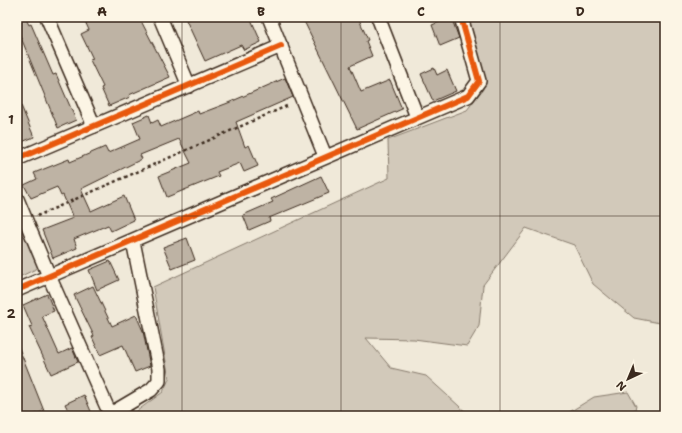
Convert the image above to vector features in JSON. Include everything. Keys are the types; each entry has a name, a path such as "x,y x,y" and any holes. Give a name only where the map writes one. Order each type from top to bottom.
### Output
{"street":[{"path":"47,17 94,126"},
{"path":"160,17 189,86"},
{"path":"269,17 325,156"},
{"path":"378,17 417,117"},
{"path":"17,290 133,241 325,156 468,96 479,81 460,17"},
{"path":"17,159 281,46"},
{"path":"17,199 109,415 151,390 159,381 159,369 133,241"}],"path":[{"path":"26,220 302,100"}],"shaded area":[{"path":"465,17 665,17 665,324 634,318 593,284 574,245 526,228 483,285 479,326 467,346 414,339 366,338 391,368 426,376 470,416 130,416 163,392 169,379 153,287 389,178 388,140 467,110 483,89 482,70"},
{"path":"17,218 38,268 17,278"},
{"path":"628,392 636,406 633,416 563,416 594,397"}],"building":[{"path":"17,17 25,17 29,25 31,24 53,75 56,74 76,120 58,128 17,28"},
{"path":"83,17 139,17 170,77 129,95 130,97 109,106 101,88 103,87 90,60 93,59 81,34 89,30"},
{"path":"193,17 250,17 261,42 244,50 241,45 205,61 186,20"},
{"path":"302,17 358,17 368,40 366,41 372,56 350,66 361,92 390,80 402,109 357,129"},
{"path":"451,17 459,38 440,46 432,25"},
{"path":"434,68 437,75 447,70 456,91 433,101 421,74"},
{"path":"285,78 293,97 236,122 245,147 249,145 258,166 244,172 240,163 217,172 219,176 167,197 159,176 191,163 179,139 140,155 142,159 81,189 91,211 124,196 134,220 111,231 108,225 74,239 77,248 53,258 42,230 73,218 63,195 61,196 57,187 31,198 24,185 37,179 34,173 69,159 70,162 105,147 108,153 140,139 133,122 149,115 152,123 158,120 161,127 198,111 199,114 228,103"},
{"path":"17,96 34,137 17,144"},
{"path":"321,176 329,193 269,218 270,221 249,230 243,215 273,202 271,199"},
{"path":"187,238 195,260 172,269 163,247"},
{"path":"110,261 119,280 97,290 89,270"},
{"path":"93,286 112,326 136,315 143,331 150,366 135,372 123,345 100,355 92,337 94,336 74,295"},
{"path":"47,294 54,311 42,316 59,354 72,348 78,362 51,374 29,327 32,326 23,305"},
{"path":"17,343 44,411 31,416 24,416 17,397"},
{"path":"84,395 93,416 71,416 65,404"}],"cycle path":[{"path":"17,290 468,96 479,81 461,17"},
{"path":"17,159 281,46"}]}
